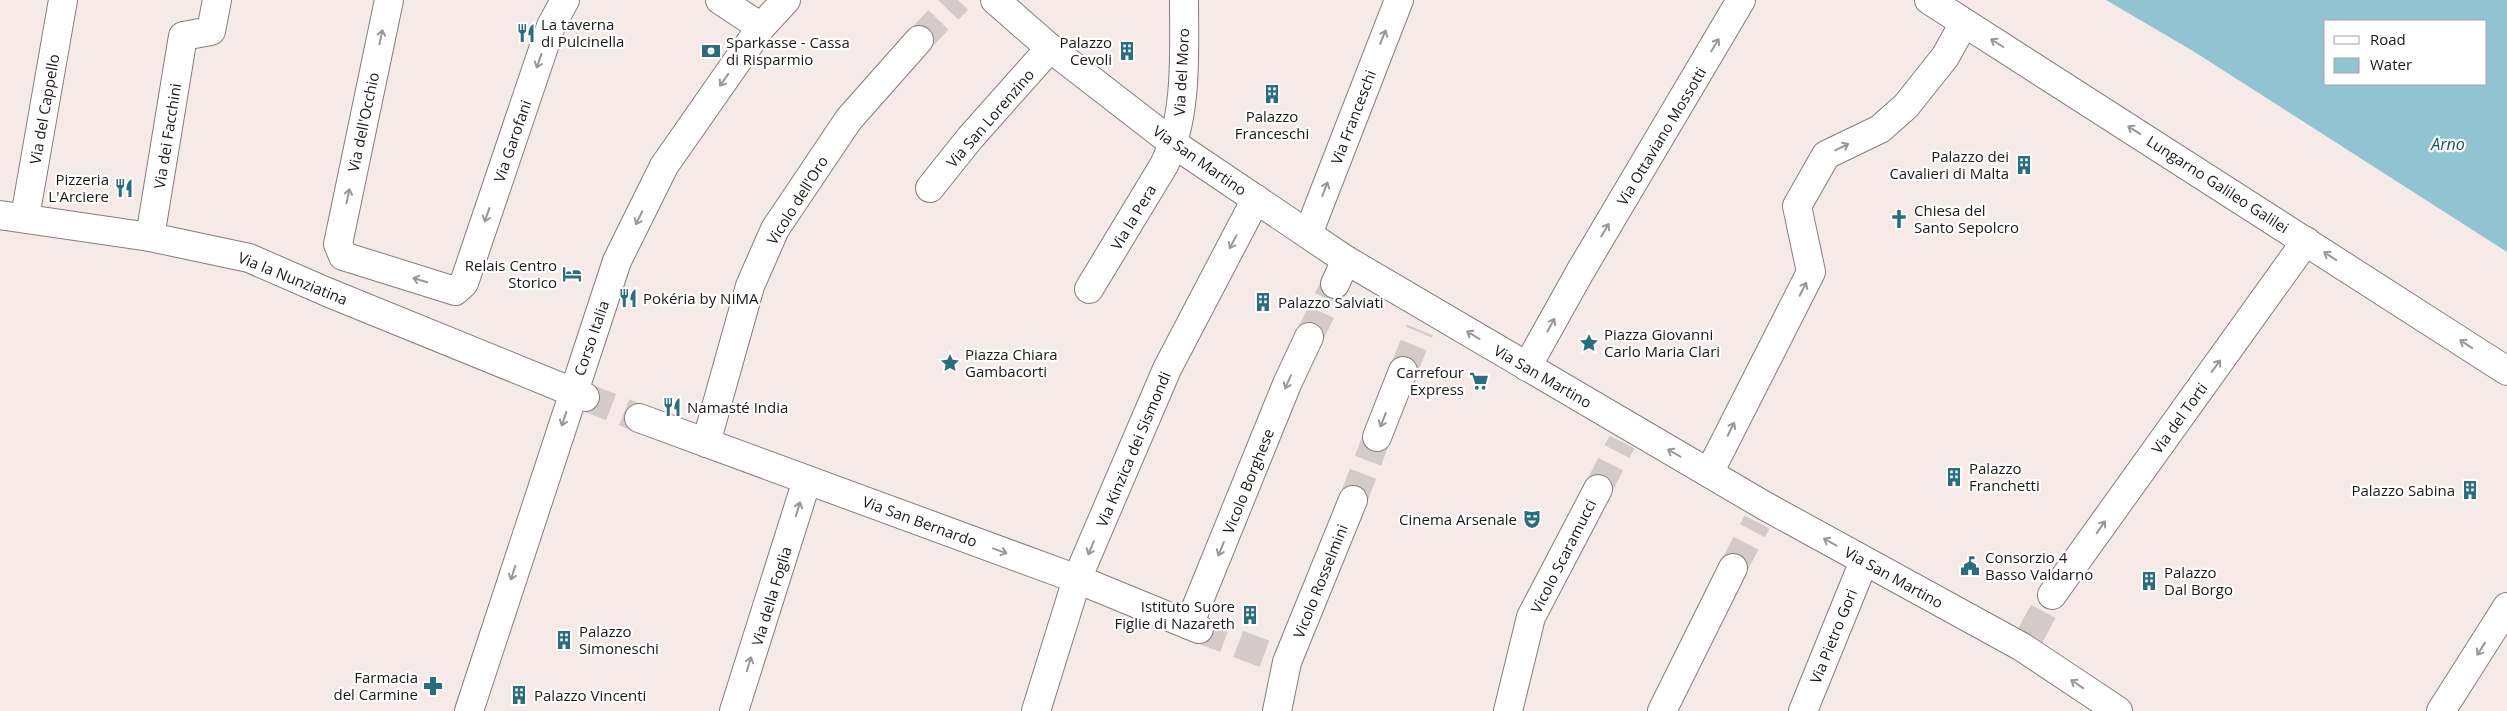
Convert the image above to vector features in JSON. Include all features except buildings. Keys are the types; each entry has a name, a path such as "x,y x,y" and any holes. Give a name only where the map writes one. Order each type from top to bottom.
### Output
{"street":[{"name":"Via del Cappello","path":"13,216 63,0"},
{"name":"Via dei Facchini","path":"150,237 183,36 211,30 217,0"},
{"name":"Via dell'Occhio","path":"389,0 338,244 343,256 455,291 464,283"},
{"name":"Via Garofani","path":"464,283 551,26 565,0"},
{"path":"720,0 761,27"},
{"name":"Corso Italia","path":"468,711 578,394 617,262 664,166 761,27 786,0"},
{"name":"Via San Martino","path":"995,0 1050,48 1174,144 1308,234 1340,272 1425,320 1527,367 1626,435 1709,473 1761,514 1864,560 2026,642 2118,711"},
{"name":"Via del Moro","path":"1174,144 1182,74 1184,0"},
{"name":"Via Franceschi","path":"1308,234 1399,0"},
{"name":"Via Ottaviano Mossotti","path":"1527,367 1580,272 1742,0"},
{"name":"Lungarno Galileo Galilei","path":"1928,0 2507,371"},
{"path":"1709,473 1811,272 1797,206 1826,155 1880,129 1906,106 1945,57 1964,23"},
{"name":"Vicolo dell'Oro","path":"706,443 750,286 775,229 849,119 919,40"},
{"name":"Via San Lorenzino","path":"930,188 970,138 1050,48"},
{"name":"Via la Pera","path":"1089,289 1164,165 1174,144"},
{"name":"Via Kinzica dei Sismondi","path":"1036,711 1077,579 1167,368 1256,199"},
{"name":"Via la Nunziatina","path":"13,216 150,237 249,258 327,292 578,394"},
{"name":"Via del Torti","path":"2052,595 2306,241"},
{"name":"Vicolo Borghese","path":"1194,627 1287,384 1309,337"},
{"path":"1377,437 1403,371"},
{"name":"Via San Bernardo","path":"639,418 1077,579 1194,627"},
{"name":"Via della Foglia","path":"734,711 807,480"},
{"name":"Vicolo Scaramucci","path":"1508,711 1531,617 1598,488"},
{"name":"Vicolo Rosselmini","path":"1277,711 1282,660 1353,500"},
{"name":"Via Pietro Gori","path":"1803,711 1864,560"},
{"path":"1662,711 1733,568"},
{"path":"2441,711 2507,607"}],"water":[{"name":"Arno","path":"2106,0 2507,0 2507,252 2193,51"}],"tunnel":[{"path":"919,40 958,0"},
{"path":"1309,337 1335,284"},
{"path":"1403,371 1420,330"},
{"path":"585,397 639,418"},
{"path":"1353,500 1377,437"},
{"path":"1598,489 1622,442"},
{"path":"1733,568 1757,522"},
{"path":"2030,636 2052,595"},
{"path":"1199,629 1278,659"}],"place":[{"name":"La taverna di Pulcinella","path":"526,33"},
{"name":"Sparkasse - Cassa di Risparmio","path":"711,51"},
{"name":"Palazzo Cevoli","path":"1127,51"},
{"name":"Palazzo Franceschi","path":"1272,94"},
{"name":"Palazzo dei Cavalieri di Malta","path":"2024,165"},
{"name":"Pizzeria L'Arciere","path":"124,188"},
{"name":"Chiesa del Santo Sepolcro","path":"1899,219"},
{"name":"Relais Centro Storico","path":"572,274"},
{"name":"Pokéria by NIMA","path":"628,298"},
{"name":"Palazzo Salviati","path":"1263,302"},
{"name":"Piazza Giovanni Carlo Maria Clari","path":"1589,343"},
{"name":"Piazza Chiara Gambacorti","path":"950,363"},
{"name":"Carrefour Express","path":"1479,381"},
{"name":"Namasté India","path":"672,407"},
{"name":"Palazzo Franchetti","path":"1954,477"},
{"name":"Palazzo Sabina","path":"2470,490"},
{"name":"Cinema Arsenale","path":"1532,519"},
{"name":"Consorzio 4 Basso Valdarno","path":"1970,566"},
{"name":"Palazzo Dal Borgo","path":"2149,581"},
{"name":"Istituto Suore Figlie di Nazareth","path":"1250,615"},
{"name":"Palazzo Simoneschi","path":"564,640"},
{"name":"Farmacia del Carmine","path":"433,686"},
{"name":"Palazzo Vincenti","path":"519,695"}]}
